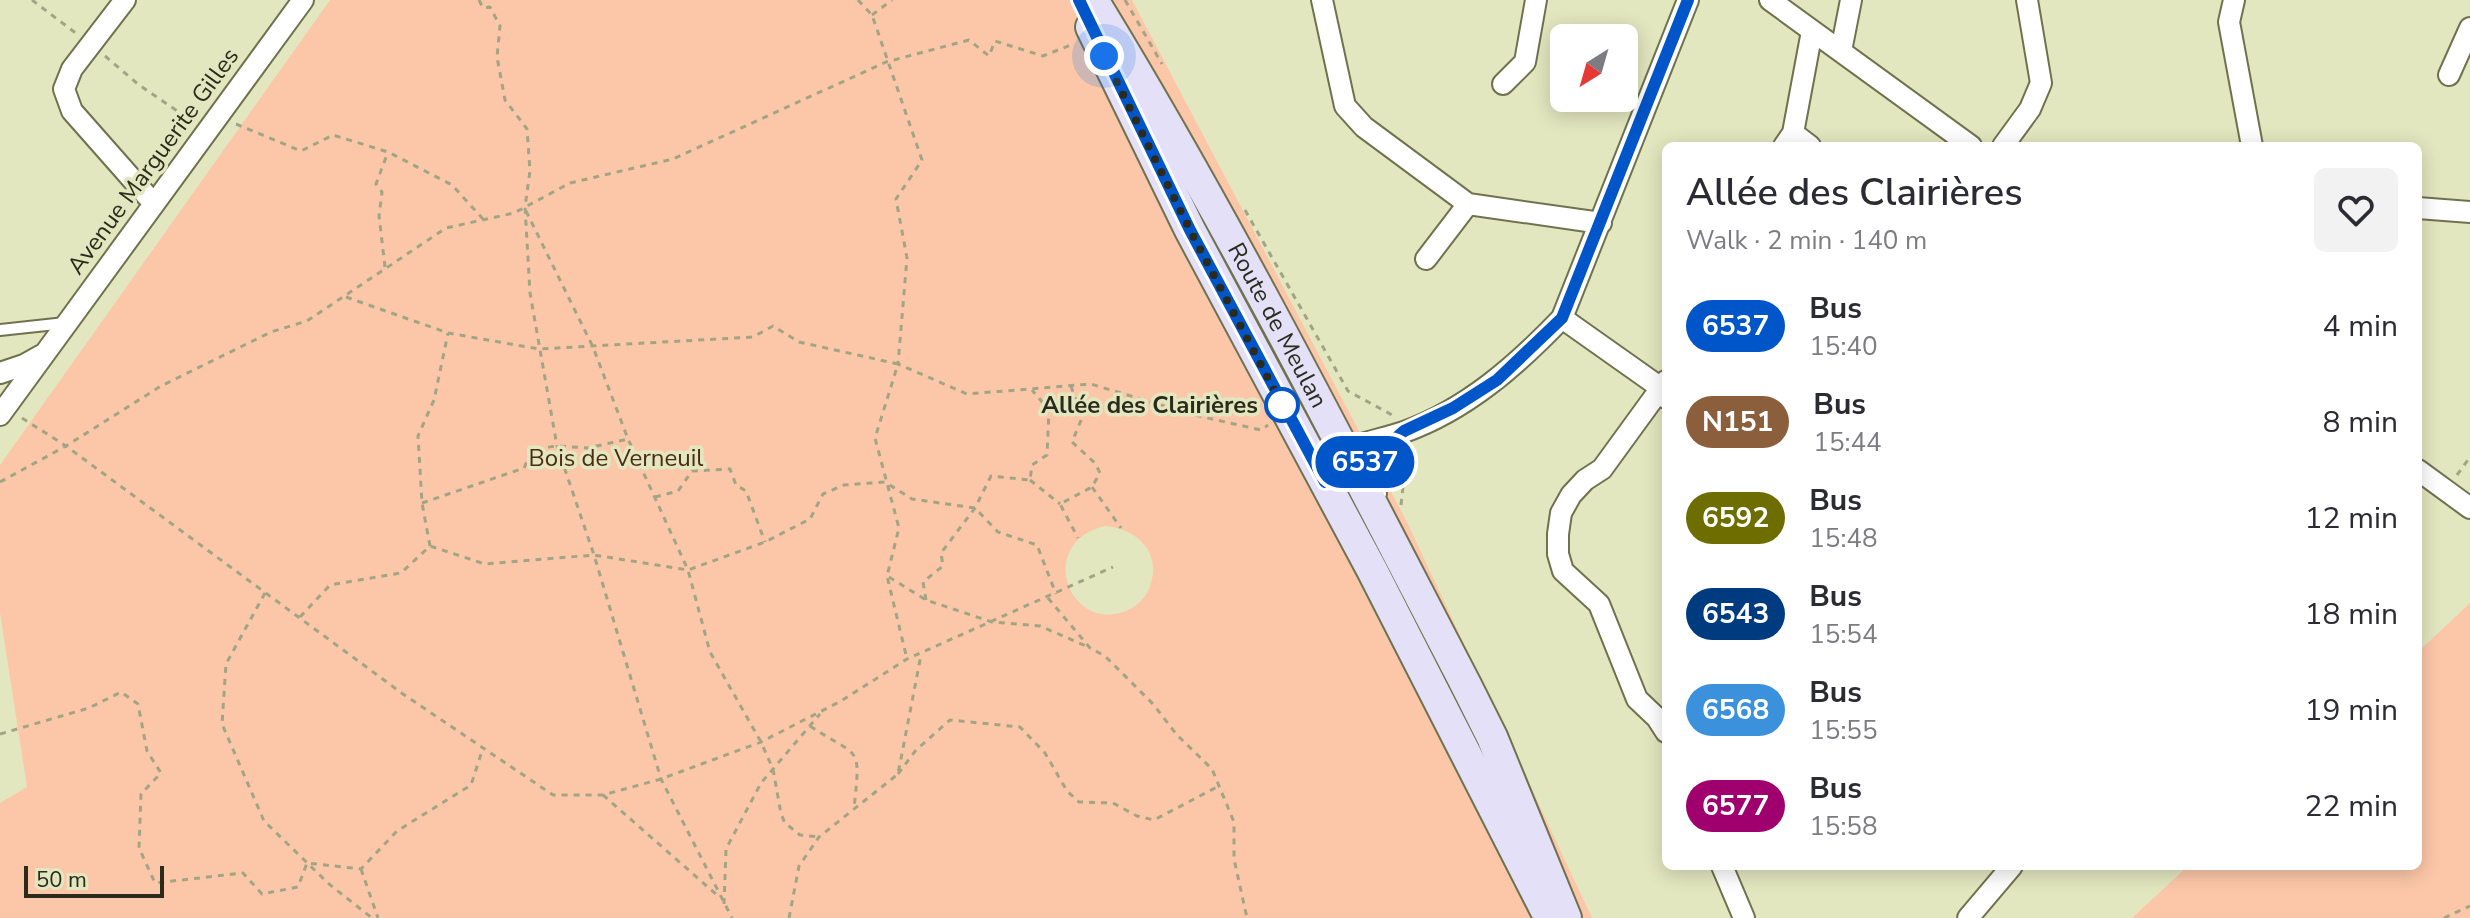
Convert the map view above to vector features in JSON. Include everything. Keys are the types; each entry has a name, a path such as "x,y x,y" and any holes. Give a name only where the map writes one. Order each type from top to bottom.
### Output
{"main road":[{"name":"Route de Meulan","path":"1079,0 1197,244 1372,570 1550,918"},
{"name":"Route de Meulan","path":"1093,0 1190,161 1411,579 1492,737 1566,918"}],"street":[{"path":"125,0 72,69 64,89 72,111 155,202"},
{"name":"Avenue Marguerite Gilles","path":"1,407 67,323 303,0"},
{"path":"1322,0 1345,106 1364,127 1468,204 1601,223"},
{"path":"1503,84 1525,62 1536,0"},
{"path":"1320,473 1453,408 1497,380 1562,318 1688,0"},
{"path":"1770,0 1966,142"},
{"path":"1841,51 1851,0"},
{"path":"2006,142 2030,109 2041,83 2027,0"},
{"path":"2234,0 2229,22 2251,142"},
{"path":"2449,75 2470,28"},
{"path":"1788,140 1812,31"},
{"path":"1426,259 1468,204"},
{"path":"2422,208 2470,212"},
{"path":"1562,318 1662,388"},
{"name":"Avenue Marguerite Gilles","path":"0,373 24,365 45,352"},
{"path":"1662,392 1602,469 1585,480 1571,495 1561,513 1558,534 1558,554 1563,571 1599,604 1637,699 1662,726"},
{"path":"2422,479 2470,508"},
{"path":"1724,870 1744,918"},
{"path":"1968,918 2009,870"}],"lane":[{"path":"0,330 67,323"},
{"path":"1399,436 1382,463 1379,486 1411,579"}],"path":[{"path":"32,0 139,85 212,124 301,151 333,135 388,152 452,185 483,219"},
{"path":"479,0 483,8 490,7 500,26 497,57 505,100 527,129 530,171 525,207 530,293 557,446 594,555 661,779 732,918"},
{"path":"858,0 872,15 922,160 896,199 907,258 898,364 875,438 899,528 887,576 907,659"},
{"path":"872,15 892,0"},
{"path":"0,482 66,446 161,386 271,332 307,321 446,228 514,213 570,183 673,159 886,62 969,40 989,56 995,41 1043,56 1081,41 1093,31"},
{"path":"385,269 379,216 382,192 376,184 388,152"},
{"path":"525,207 593,347 628,439 688,570 710,652 773,769 785,823 800,835 819,837"},
{"path":"343,297 448,333 539,349 753,337 773,326 799,342 898,364 967,394 1091,384 1190,414 1261,430 1287,414"},
{"path":"430,546 422,503 418,436 434,400 448,333"},
{"path":"1060,504 1092,487 1100,473 1095,463 1072,442 1082,418 1071,386"},
{"path":"1030,480 1032,465 1047,455 1049,410 1031,389"},
{"path":"1,407 66,446 403,694 553,795 603,795 661,779 761,742 822,711 907,659 1113,567"},
{"path":"422,503 524,468 533,449 557,446 588,448 628,439"},
{"path":"655,497 678,491 692,471 730,469 736,485 746,491 765,542"},
{"path":"926,600 923,582 943,566 941,553 975,508 991,476 1030,480 1060,504 1078,538"},
{"path":"430,546 485,564 594,555 688,570 765,542 810,519 823,494 844,485 885,482 912,499 975,508 998,532 1037,545 1056,594"},
{"path":"1092,487 1121,528"},
{"path":"300,617 330,585 401,573 430,546"},
{"path":"887,576 926,600 992,622 1040,626 1105,656 1212,769 1234,822 1234,859 1247,918"},
{"path":"266,592 226,664 222,724 264,821 307,863 372,918"},
{"path":"1048,598 1090,648"},
{"path":"898,774 921,655"},
{"path":"0,734 89,708 121,692 138,704 147,751 161,773 141,794 139,848 155,883 243,873 262,894 298,887 307,863"},
{"path":"724,905 726,849 761,783 822,711"},
{"path":"789,918 799,866 819,837 898,774 916,750 950,720 1020,727 1045,753 1067,791 1079,802 1113,803 1137,816 1154,820 1219,786"},
{"path":"810,726 850,748 858,763 854,808"},
{"path":"361,869 397,831 471,785 483,748"},
{"path":"603,795 720,897"},
{"path":"307,863 361,869"},
{"path":"361,869 378,918"},
{"path":"2444,918 2470,906"}],"green space":[{"name":"Bois de Verneuil","path":"330,0 1132,0 1407,522 1592,918 0,918 0,803 27,787 0,613 0,465","holes":["1105,526 1116,528 1143,543 1152,560 1153,571 1150,587 1139,602 1128,610 1107,615 1090,610 1077,599 1068,584 1066,567 1070,550 1083,536"]},
{"path":"2470,603 2470,918 2132,918 2184,870 2422,870 2422,648"}],"bus line":[{"name":"6537","path":"1079,0 1190,230 1325,482 1378,454 1404,431 1453,408 1497,380 1562,318 1688,0"}],"place":[{"name":"Allée des Clairières","path":"1282,405"}],"route":[{"path":"1104,56 1190,230 1282,405"}]}
